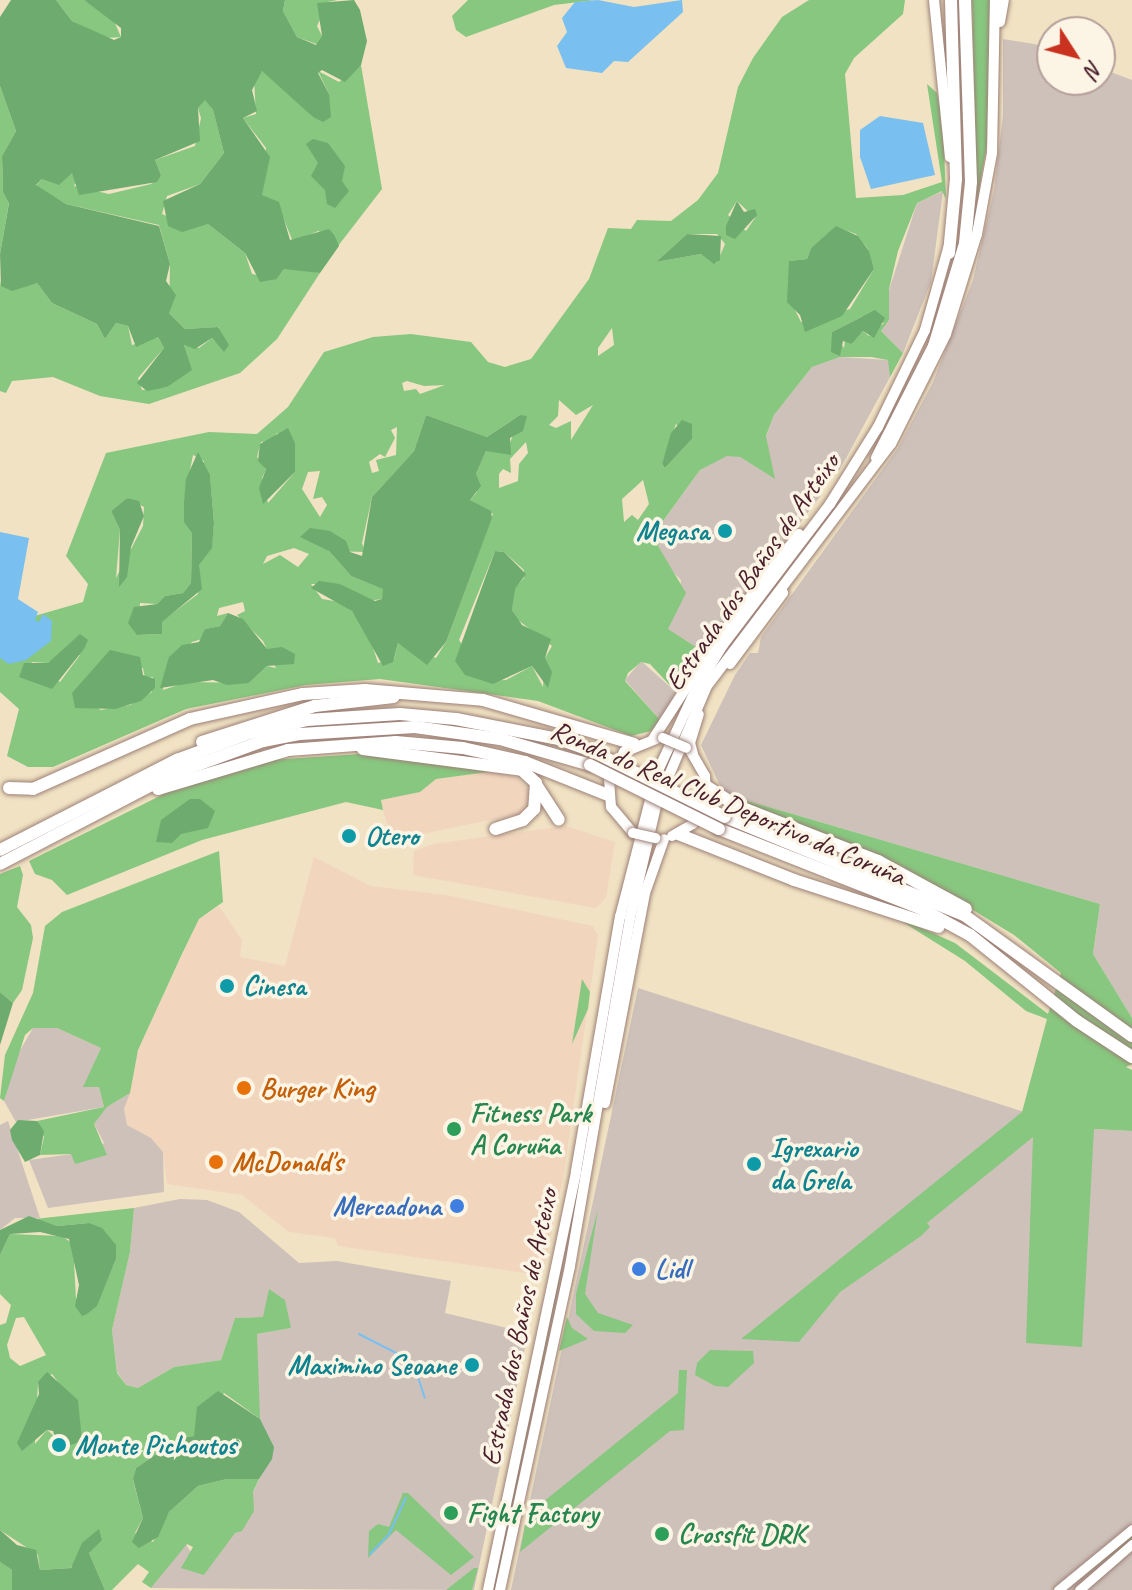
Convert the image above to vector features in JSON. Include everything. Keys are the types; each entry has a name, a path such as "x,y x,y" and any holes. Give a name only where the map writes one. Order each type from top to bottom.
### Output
{"highway":[{"path":"949,253 956,179 951,0"},
{"path":"877,458 934,346 965,243 971,182 965,0"},
{"path":"9,788 33,789 142,738 246,703 365,690 426,694 516,707 634,744"},
{"path":"120,788 184,749 271,717 426,694"},
{"name":"Ronda do Real Club Deportivo da Coruña","path":"0,850 120,788 217,745 307,720 400,714 456,719 544,735 594,752 722,823 977,922 1132,1036"},
{"name":"Ronda do Real Club Deportivo da Coruña","path":"0,864 116,802 221,754 263,741 339,728 415,727 469,734 590,765 920,908 999,958 1132,1057"},
{"path":"116,802 268,756 363,742 463,748 525,762 608,795"},
{"path":"268,756 365,749 438,755 522,770 536,783 559,820"},
{"path":"495,829 523,820 534,809 536,783"},
{"path":"706,786 735,805 932,887 977,922"},
{"path":"678,834 794,880 924,919 999,958"}],"main road":[{"name":"Estrada dos Baños de Arteixo","path":"486,1590 576,1171 620,917 657,773 672,735 716,656 865,451 925,330 949,253 950,154 934,0"},
{"path":"995,0 997,36"},
{"path":"997,36 1004,0"},
{"name":"Estrada dos Baños de Arteixo","path":"499,1590 594,1143 637,880 681,738 723,662 877,458 891,444 931,369 969,265 992,153 997,36"},
{"path":"658,738 717,640 865,451"},
{"path":"690,751 658,738 634,744 615,766 608,795 617,818 633,833 660,838 678,834 699,816 706,786 690,751 692,733 706,700 851,496"},
{"path":"594,1143 645,893 660,838"},
{"path":"1058,1590 1132,1529"},
{"path":"1079,1590 1132,1544"}],"shaded area":[{"path":"1003,39 1036,44 1036,96 1116,96 1116,74 1132,80 1132,1018 1093,954 1100,904 724,794 701,745 735,675 750,653 758,653 761,637 898,448 933,382 973,280 994,190 1003,116"},
{"path":"943,191 931,282 903,353 881,331 889,320 889,290 917,203"},
{"path":"840,357 889,360 890,377 839,471 809,482 822,494 702,651 667,629 678,607 681,580 664,563 658,546 663,521 700,470 727,455 740,457 774,478 766,437 774,415 812,367"},
{"path":"641,661 676,692 660,720 625,680"},
{"path":"495,771 515,777 529,789 528,803 520,814 392,840 380,800 419,792 436,779"},
{"path":"566,826 615,842 606,898 596,908 413,875 414,851 433,844"},
{"path":"314,857 371,886 446,895 593,926 598,936 564,1173 545,1264 532,1274 338,1246 335,1238 289,1232 242,1195 167,1184 163,1152 151,1138 127,1125 124,1109 138,1050 199,919 219,906 242,940 240,957 285,966"},
{"path":"638,988 1018,1110 1094,1129 1132,1131 1132,1590 511,1590"},
{"path":"33,1028 57,1028 101,1048 84,1087 99,1087 104,1107 16,1122 4,1101 14,1061"},
{"path":"130,1093 124,1109 127,1125 151,1138 163,1152 164,1192 48,1208 29,1160 72,1154 75,1164 104,1143 94,1124 107,1107"},
{"path":"8,1121 40,1218 15,1218 0,1230 0,1125"},
{"path":"180,1199 207,1200 239,1212 299,1263 337,1261 451,1281 445,1313 528,1333 474,1590 151,1588 186,1544 204,1575 235,1532 268,1460 255,1400 257,1334 291,1328 263,1317 235,1318 221,1360 174,1367 138,1388 126,1385 117,1372 112,1330 130,1252 134,1208"}],"green space":[{"path":"11,0 56,0 72,21 114,40 121,37 121,28 84,0 285,0 283,11 297,37 316,45 322,36 317,3 354,0 360,10 367,41 361,65 345,82 322,70 318,73 329,94 331,117 323,122 313,117 262,71 252,90 257,111 243,118 270,157 262,195 279,202 290,240 329,229 335,236 339,246 320,273 284,269 277,279 260,282 245,253 208,224 182,232 168,226 163,201 200,184 224,153 213,110 205,100 198,108 200,141 155,160 161,175 157,182 79,195 72,173 59,185 42,179 36,185 66,204 159,226 170,264 166,281 176,295 169,313 185,329 218,327 229,345 224,352 212,338 195,349 184,345 192,370 167,387 147,391 137,383 164,348 158,337 136,347 128,326 116,323 105,339 97,324 52,303 37,283 12,291 1,286 0,254 9,203 3,192 2,156 16,131 0,86 0,17"},
{"path":"56,0 84,0 114,21 121,37 107,38 72,21"},
{"path":"285,0 337,0 328,2 317,26 322,36 319,45 297,37 283,11"},
{"path":"468,0 595,0 554,5 466,37 456,30 452,16"},
{"path":"809,0 905,0 903,14 854,58 845,74 856,198 903,195 942,182 927,84 937,93 943,125 946,199 942,191 917,203 898,251 889,289 889,320 881,331 903,353 890,377 888,360 871,357 840,357 812,367 774,415 766,436 775,479 740,457 727,456 700,470 663,521 658,546 686,593 668,629 702,651 676,692 650,664 641,662 628,673 625,681 660,720 651,731 631,736 538,701 380,679 306,685 186,709 53,767 28,767 7,756 19,709 0,692 0,626 83,602 88,584 66,556 106,453 209,432 257,434 288,407 324,352 373,337 411,334 471,342 488,362 505,367 531,359 589,279 608,228 631,229 637,220 671,221 698,200 718,173 738,87 753,58 782,17","holes":["737,201 755,218 746,231 728,215","836,227 856,234 868,249 874,269 850,309 801,322 794,308 789,261 807,259 811,248","687,234 717,234 725,244 717,263 701,254 656,262","863,316 884,323 869,336 863,331 852,344 845,340 844,348 832,332","612,328 614,345 598,356 598,348","402,383 445,385 420,394 416,389 404,391","559,400 576,415 593,405 571,440 571,421 556,428 549,425 558,416","426,415 487,437 520,415 510,443 486,451 476,474 477,492 470,500 493,514 446,642 436,658 398,643 394,659 378,663 369,636 352,611 340,602 322,599 311,584 340,584 368,601 382,599 384,589 351,576 329,551 365,552 362,543 372,497 414,451","676,424 692,439 665,468 662,464","397,427 396,455 376,460 379,471 372,473 369,462 380,454 385,457 395,438 391,430","277,433 295,443 295,472 268,503 262,478 266,469 257,457 261,442 272,441","526,442 528,453 519,464 518,481 499,488 499,474 503,469 511,473 510,459","193,455 204,461 202,468 210,476 214,523 212,544 199,565 198,594 161,622 162,634 138,635 140,603 157,604 165,596 183,593 191,583 192,533 184,501","320,471 313,499 322,497 327,505 320,517 302,489 308,472","643,480 649,504 638,520 632,515 624,522 622,499","127,498 144,507 143,526 116,578 120,530 111,511","294,548 309,554 298,567 280,555 263,564 267,556","495,551 504,552 524,570 524,578 514,589 512,610 518,620 552,646 545,658 543,687 532,666 506,680 485,681 459,640","243,602 245,611 237,615 263,641 276,668 267,666 249,683 187,682 163,690 165,674 192,642 202,639 205,629 220,626 228,613 217,616 219,608","80,655 60,682 31,662 48,663 58,656","102,660 143,668 145,678 153,677 152,692 130,705 101,710 73,693"]},
{"path":"972,0 991,0 991,123 977,200"},
{"path":"361,65 382,189 338,246 335,236 318,231 293,242 283,217 262,195 266,148 243,118 256,114 254,80 262,71 274,76 313,117 329,94 318,71 339,82"},
{"path":"0,86 16,131 2,156 3,192 9,202 0,254"},
{"path":"205,99 213,110 224,153 200,184 167,196 162,214 190,226 208,224 245,253 252,274 277,279 284,269 294,268 320,273 277,339 240,373 149,404 100,396 53,377 12,381 6,393 0,391 0,280 1,286 37,283 52,303 97,324 105,339 116,323 128,326 132,345 158,337 164,348 138,378 142,390 167,387 189,362 184,345 199,348 212,338 215,342 219,327 185,329 169,313 170,264 159,225 66,204 36,186 42,179 72,173 77,179 74,186 109,194 151,184 161,175 155,160 195,146 201,118 198,108"},
{"path":"313,139 328,143 345,166 342,181 349,191 335,208 327,204 325,190 311,176 318,163 306,144"},
{"path":"737,201 744,212 755,209 757,215 735,239 726,235 726,226"},
{"path":"836,226 858,236 869,251 874,269 842,316 805,332 800,315 787,302 789,261 807,259 811,248"},
{"path":"687,234 721,236 720,260 714,264 701,254 656,262"},
{"path":"875,310 885,318 874,338 863,331 852,344 843,341 840,356 831,352 832,332"},
{"path":"426,415 487,437 520,415 527,416 523,431 510,438 511,455 486,451 476,474 481,486 470,500 491,511 492,518 446,642 427,665 398,643 393,662 383,666 352,611 311,588 319,581 340,584 375,601 382,599 383,589 351,576 329,551 300,537 310,528 330,531 346,541 350,552 362,556 372,497 414,451"},
{"path":"682,420 692,424 692,439 665,468 662,464 671,433"},
{"path":"288,428 295,443 295,472 263,504 259,488 266,469 258,461 260,444"},
{"path":"198,452 210,475 214,523 212,548 199,565 202,589 162,622 162,634 137,635 128,623 134,607 157,604 165,596 183,593 191,583 192,533 184,522 184,501 186,479"},
{"path":"127,498 139,501 144,516 131,547 127,577 119,587 120,530 111,511"},
{"path":"495,551 504,552 526,574 515,589 512,610 522,625 551,639 545,658 552,672 548,688 532,666 493,684 465,675 455,661"},
{"path":"228,613 243,619 267,649 282,647 295,654 294,664 267,666 249,683 227,685 213,680 160,688 169,657 182,645 199,642 205,629 220,626"},
{"path":"80,634 88,640 84,649 52,689 19,677 24,663 48,663"},
{"path":"110,650 140,657 143,675 155,679 155,688 141,701 115,709 75,708 72,693"},
{"path":"360,754 489,767 488,772 436,779 420,792 381,800 383,810 346,802 202,840 67,895 52,880 35,874 29,861 190,781 270,760"},
{"path":"724,794 1100,904 1093,954 1132,1018 1132,1064 1126,1067 1132,1070 1132,1131 1094,1129 1082,1347 1026,1343 1033,1137 927,1223 930,1227 921,1236 840,1292 799,1342 741,1339 1022,1112 1047,1019 1026,1011 965,961 890,914 955,943 1048,1014 1061,973 1014,935 901,866"},
{"path":"190,799 200,799 215,811 208,828 181,834 172,843 156,842 161,820"},
{"path":"219,851 223,902 199,919 138,1050 130,1093 107,1107 94,1124 107,1155 75,1164 71,1154 40,1155 44,1137 37,1121 104,1107 99,1087 83,1087 101,1048 57,1028 33,1028 25,1035 4,1101 0,1098 5,1055 33,993 45,926 62,912"},
{"path":"20,866 23,875 17,907 31,925 33,938 22,990 13,1003 0,992 0,874"},
{"path":"582,979 590,992 588,1009 572,1044"},
{"path":"0,992 13,1003 0,1045"},
{"path":"18,1120 37,1121 44,1131 40,1155 25,1162 12,1140 10,1130"},
{"path":"134,1208 130,1252 112,1330 117,1373 126,1385 138,1388 174,1367 221,1360 235,1318 263,1317 269,1289 285,1300 291,1328 257,1334 260,1419 224,1393 194,1436 180,1438 136,1468 133,1480 143,1518 135,1533 153,1542 169,1512 198,1486 227,1479 259,1479 253,1492 254,1511 242,1531 235,1533 204,1575 181,1568 193,1547 187,1544 151,1588 142,1582 149,1572 138,1564 112,1590 105,1590 89,1553 103,1536 70,1568 40,1570 38,1555 0,1530 0,1325 6,1323 11,1305 0,1294 0,1255 10,1234 62,1236 73,1244 76,1299 101,1295 116,1259 89,1223 57,1226 35,1219","holes":["24,1317 46,1355 20,1366 10,1358 7,1345 16,1318","52,1374 66,1393 54,1436 47,1430 35,1444 38,1382"]},
{"path":"598,1209 585,1294 598,1313 633,1325 625,1333 594,1331 576,1314 576,1294"},
{"path":"29,1216 57,1226 89,1223 102,1228 116,1245 116,1259 97,1306 87,1314 82,1316 75,1306 79,1285 69,1239 40,1232 10,1234 0,1255 0,1230"},
{"path":"564,1260 495,1590 491,1590 558,1282"},
{"path":"567,1317 572,1328 588,1339 559,1351"},
{"path":"710,1350 753,1351 754,1363 728,1387 715,1386 695,1375 697,1363"},
{"path":"679,1370 687,1370 684,1430 670,1431 520,1552 527,1515 678,1393"},
{"path":"47,1372 78,1400 82,1441 59,1449 53,1431 47,1430 22,1451 17,1443 39,1394 38,1382"},
{"path":"218,1391 260,1419 274,1447 272,1459 259,1479 227,1479 198,1486 169,1512 158,1537 139,1548 132,1542 143,1518 133,1479 136,1468 180,1438 194,1436 197,1407"},
{"path":"403,1493 408,1493 474,1557 451,1575 396,1530 368,1558 369,1531 378,1524 389,1527"},
{"path":"99,1529 102,1540 89,1553 105,1590 12,1590 12,1570 0,1562 0,1530 17,1545 36,1550 40,1570 71,1568 82,1543"},
{"path":"1132,1534 1132,1540 1073,1584"},
{"path":"0,1562 12,1570 12,1590 0,1590"},
{"path":"478,1568 472,1590 446,1590"}],"water":[{"path":"598,0 634,7 682,0 683,12 628,62 614,61 602,73 566,68 557,46 567,32 562,18 575,2"},
{"path":"880,116 923,123 935,175 871,189 860,157 860,130"},
{"path":"0,532 29,538 18,599 38,612 35,620 39,622 43,614 52,621 51,641 26,660 9,664 0,658"}],"waterway":[{"path":"359,1334 396,1353 417,1374 425,1398"},
{"path":"370,1554 389,1534 406,1498"}],"place":[{"name":"Megasa","path":"725,531"},
{"name":"Otero","path":"349,836"},
{"name":"Cinesa","path":"227,986"},
{"name":"Burger King","path":"244,1088"},
{"name":"Fitness Park A Coruña","path":"454,1129"},
{"name":"McDonald's","path":"216,1162"},
{"name":"Igrexario da Grela","path":"754,1164"},
{"name":"Mercadona","path":"457,1206"},
{"name":"Lidl","path":"639,1269"},
{"name":"Maximino Seoane","path":"472,1365"},
{"name":"Monte Pichoutos","path":"59,1445"},
{"name":"Fight Factory","path":"451,1513"},
{"name":"Crossfit DRK","path":"662,1534"}]}
